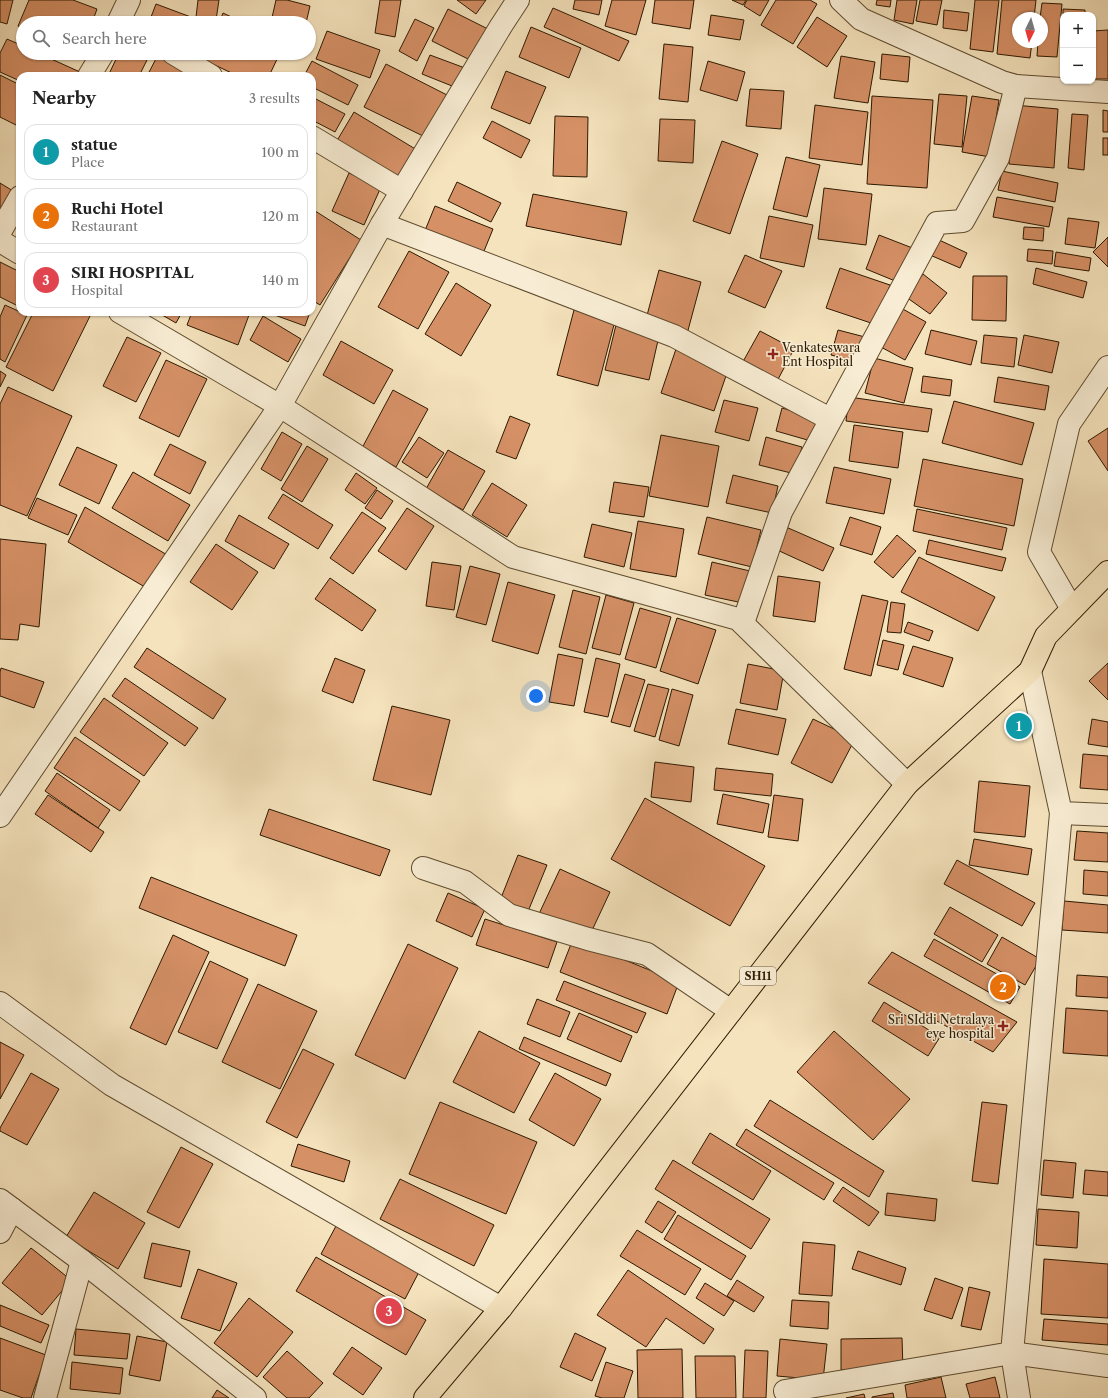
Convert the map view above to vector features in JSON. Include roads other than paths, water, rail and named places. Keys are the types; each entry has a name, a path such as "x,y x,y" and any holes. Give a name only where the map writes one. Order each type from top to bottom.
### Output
{"main road":[{"name":"SH11","path":"425,1398 501,1308 907,784 1030,671 1046,636 1108,572"}],"street":[{"path":"122,16 129,0"},
{"path":"0,816 280,406 382,224 518,0"},
{"path":"842,0 861,19 1002,82 1016,86 1108,92"},
{"path":"92,72 99,60"},
{"path":"185,60 205,72"},
{"path":"743,623 781,512 830,419 937,224 963,221 998,158 1016,86"},
{"path":"316,139 402,191"},
{"path":"0,232 16,204"},
{"path":"382,224 674,336 830,419"},
{"path":"0,241 16,251"},
{"path":"127,316 280,406 513,557 738,618 907,784"},
{"path":"1072,609 1039,552 1069,424 1108,367"},
{"path":"1019,1398 1012,1353 1061,813 1030,671"},
{"path":"1061,813 1108,815"},
{"path":"423,868 465,882 509,915 588,939 647,954 731,1011"},
{"path":"0,1003 112,1085 501,1308"},
{"path":"0,1232 6,1204 82,1261 256,1398"},
{"path":"45,1398 82,1261"},
{"path":"785,1391 1012,1353 1108,1366"}],"place":[{"name":"Venkateswara Ent Hospital","path":"773,354"},
{"name":"statue","path":"1019,726"},
{"name":"Ruchi Hotel","path":"1003,987"},
{"name":"Sri SIddi Netralaya eye hospital","path":"1003,1026"},
{"name":"SIRI HOSPITAL","path":"389,1311"}]}
